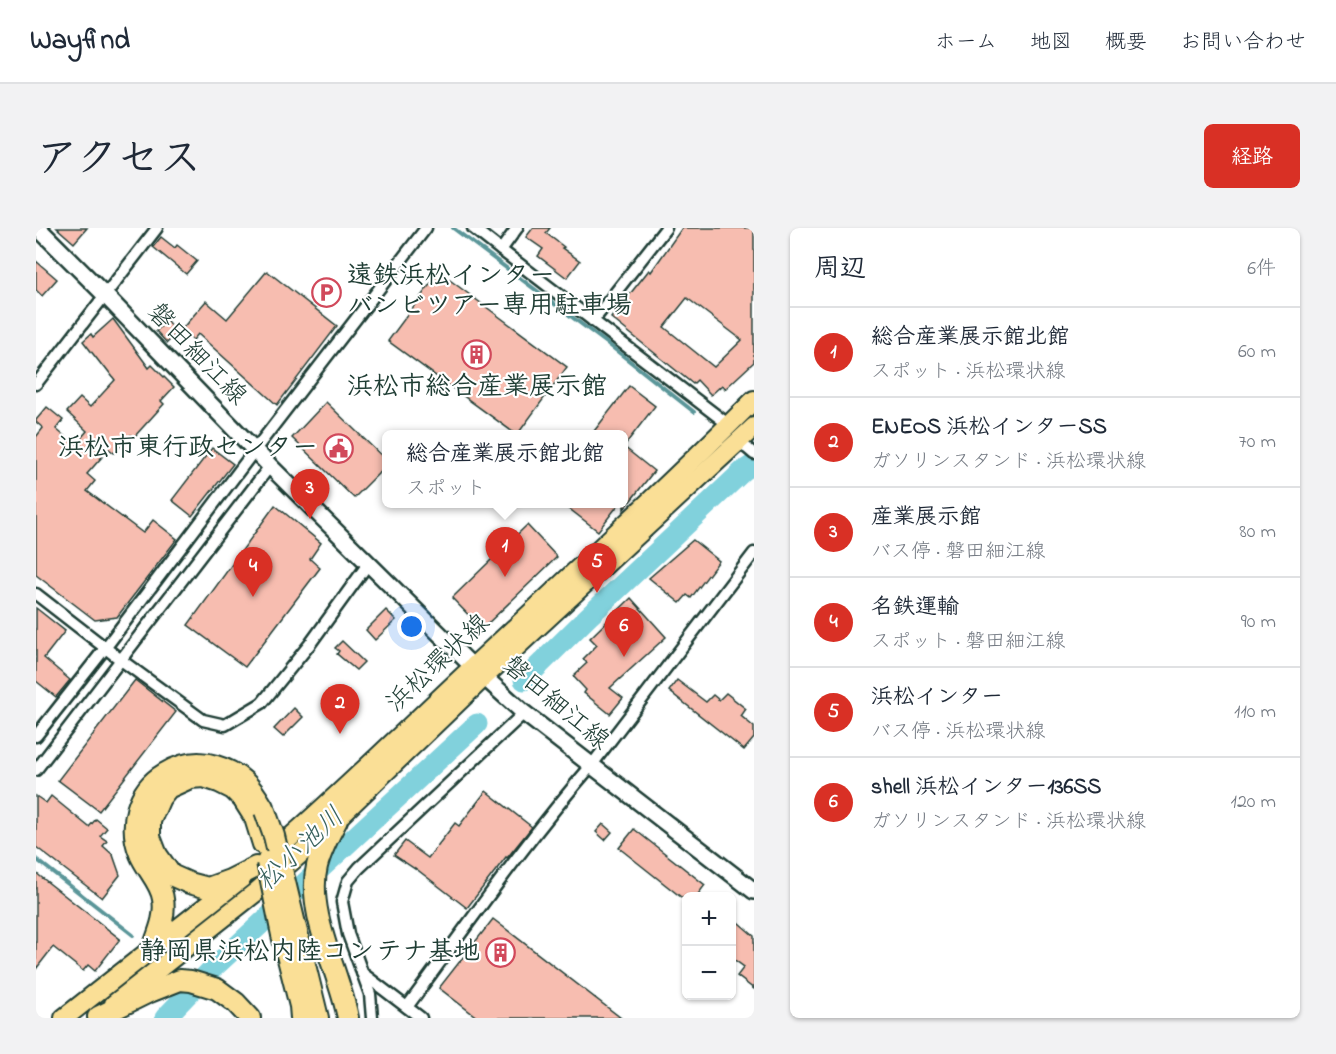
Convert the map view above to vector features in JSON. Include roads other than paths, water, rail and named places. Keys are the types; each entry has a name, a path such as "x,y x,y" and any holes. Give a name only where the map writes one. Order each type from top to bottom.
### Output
{"highway":[{"path":"153,948 165,910 162,895 139,853 134,826 139,801 159,777 175,767 191,763 208,763 225,768 239,776 254,791 265,811 274,836 301,1018"},
{"path":"256,867 208,888 171,875 157,855 150,837 150,821 160,798 168,788 190,778 204,777 233,789 243,799 255,818 288,929 318,1018"},
{"path":"337,820 317,866 315,901 348,1018"},
{"path":"97,1017 170,983 192,981 217,989 236,1003 250,1018"}],"main road":[{"name":"磐田細江線","path":"38,228 255,451 478,672 524,713 591,766 752,885"},
{"name":"浜松環状線","path":"97,1017 256,892 337,820 478,672 754,400"},
{"name":"浜松環状線","path":"64,1018 256,867 478,672 746,448 754,427"}],"street":[{"path":"36,384 157,228"},
{"path":"36,736 426,228"},
{"path":"473,228 729,425"},
{"path":"501,250 517,228"},
{"path":"593,321 666,228"},
{"path":"36,770 270,466"},
{"path":"407,1007 517,859 754,553"},
{"path":"36,594 203,720 225,726 262,703 310,644 368,564"},
{"path":"372,1018 370,994 348,934 342,902 348,881 359,868 524,713"},
{"path":"362,973 421,1018"}],"waterway":[{"path":"453,228 608,344 694,412"},
{"name":"松小池川","path":"524,680 743,471 754,464"},
{"name":"松小池川","path":"165,1018 212,969 477,724"},
{"path":"36,859 133,935"}],"place":[{"name":"遠鉄浜松インター バンビツアー専用駐車場","path":"326,292"},
{"name":"浜松市総合産業展示館","path":"477,354"},
{"name":"浜松市東行政センター","path":"339,449"},
{"name":"産業展示館","path":"310,519"},
{"name":"総合産業展示館北館","path":"505,577"},
{"name":"浜松インター","path":"597,593"},
{"name":"名鉄運輸","path":"253,597"},
{"name":"shell 浜松インター136SS","path":"624,657"},
{"name":"ENEOS 浜松インターSS","path":"340,734"},
{"name":"静岡県浜松内陸コンテナ基地","path":"501,953"}]}
